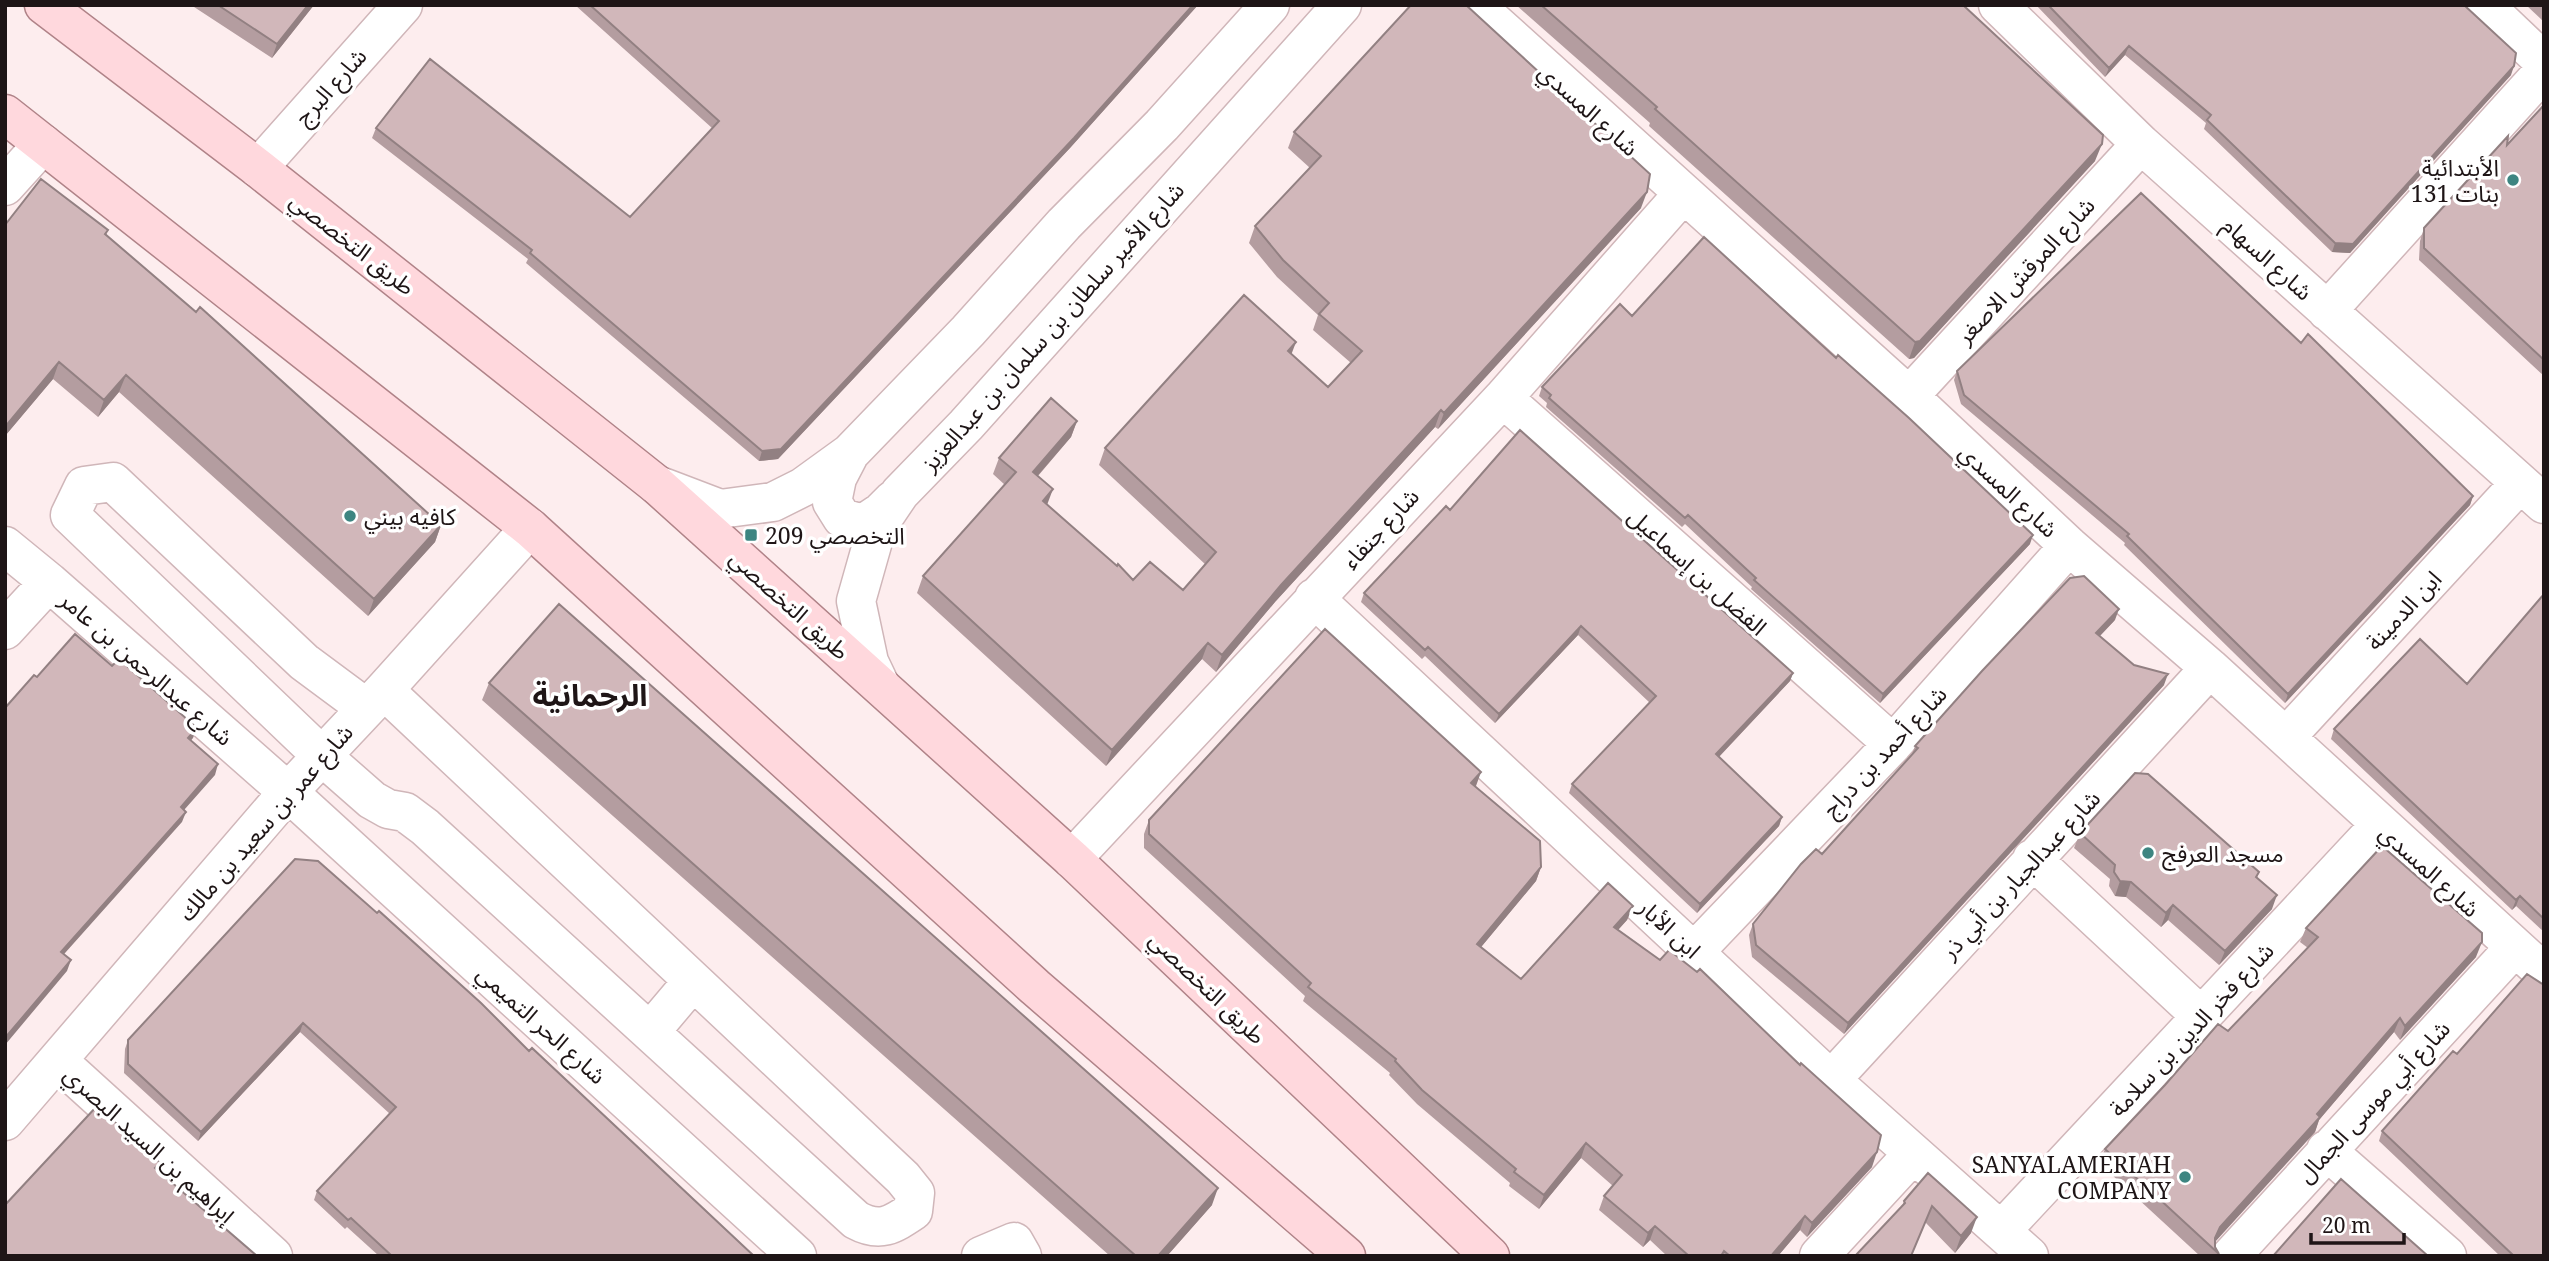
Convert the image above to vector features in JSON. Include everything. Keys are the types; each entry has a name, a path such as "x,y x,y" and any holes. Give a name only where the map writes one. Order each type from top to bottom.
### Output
{"main road":[{"name":"طريق التخصصي","path":"44,5 258,168 657,485 1072,859 1490,1256"},
{"path":"5,114 530,528 1035,987 1346,1256"}],"street":[{"name":"شارع البرج","path":"258,168 403,5"},
{"path":"657,485 720,509 773,502 803,487 850,453 968,331 1064,224 1162,125 1270,5"},
{"name":"شارع الأمير سلطان بن سلمان بن عبدالعزيز","path":"880,685 869,662 856,601 877,527 900,493 966,425 1342,5"},
{"name":"شارع المسدي","path":"1475,5 1909,396 2069,547 2210,668 2544,973"},
{"name":"شارع السهام","path":"1998,5 2141,144 2532,493"},
{"path":"2484,5 2544,62"},
{"path":"2326,311 2544,71"},
{"path":"5,186 43,144"},
{"name":"شارع المرقش الاصغر","path":"1909,396 2141,144"},
{"name":"شارع جنفاء","path":"1072,859 1503,398 1684,194"},
{"name":"الفضل بن إسماعيل","path":"1503,398 1893,744"},
{"path":"850,453 837,478 832,502 842,517 863,524 881,512 900,493"},
{"path":"113,482 304,662 375,699 693,981 903,1178 915,1193 913,1211 891,1225 870,1227 856,1220 425,827 405,812 388,809 372,800 323,757 70,515 84,486 113,482"},
{"name":"ابن الدمينة","path":"2286,737 2532,493"},
{"name":"شارع عمر بن سعيد بن مالك","path":"5,1121 288,792 323,757 530,528"},
{"name":"شارع عبدالرحمن بن عامر","path":"5,546 288,792"},
{"name":"شارع أحمد بن دراج","path":"1695,951 1893,744 2069,547"},
{"path":"5,630 49,582"},
{"name":"ابن الأبار","path":"1314,598 1831,1080 2029,1256"},
{"name":"شارع عبدالجبار بن أبي ذر","path":"1831,1080 2210,668"},
{"name":"شارع الحر التميمي","path":"288,792 797,1256"},
{"name":"شارع فخر الدين بن سلامة","path":"2001,1231 2380,825"},
{"path":"2032,859 2202,1017"},
{"name":"شارع أبي موسى الجمال","path":"2231,1256 2515,947"},
{"path":"650,1032 693,981"},
{"name":"إبراهيم بن السيد البصري","path":"58,1061 273,1256"},
{"path":"2326,1150 2447,1256"},
{"path":"1819,1256 1913,1154"}],"building":[{"path":"218,5 308,5 277,44"},
{"path":"590,5 1193,5 1074,138 781,449 762,451 530,253 532,250 376,128 430,59 630,217 719,121"},
{"path":"1411,5 1466,5 1650,174 1647,192 1444,413 1441,410 1281,585 1222,655 1208,643 1112,750 923,576 1016,472 999,458 1051,398 1077,421 1033,472 1053,489 1043,501 1117,566 1118,564 1133,580 1150,562 1183,590 1216,552 1105,448 1244,295 1296,342 1288,351 1328,387 1362,351 1319,314 1329,303 1283,260 1255,226 1321,156 1294,132"},
{"path":"1541,5 1963,5 2103,135 2102,144 1920,341 1915,342"},
{"path":"2048,5 2464,5 2516,53 2514,66 2353,244 2335,243 2207,120 2211,115 2129,46 2109,68"},
{"name":"الأبتدائية 131 بنات","path":"2544,105 2544,360 2424,248 2424,228 2508,136 2507,145"},
{"path":"41,179 108,230 105,234 196,312 200,307 441,525 374,599 126,375 104,400 59,362 5,427 5,225"},
{"path":"2141,193 2301,343 2308,334 2473,496 2288,694 2127,536 2129,534 1964,395 1957,371"},
{"path":"1704,237 1836,358 1838,355 1909,418 2033,535 1883,694 1754,580 1756,578 1688,515 1685,518 1549,398 1551,395 1542,387 1620,304 1632,316"},
{"path":"1520,430 1793,673 1716,754 1782,817 1700,904 1572,784 1656,696 1581,626 1499,714 1428,647 1425,650 1364,593 1446,506 1450,510"},
{"path":"2084,576 2119,609 2096,633 2134,665 2168,674 1848,1023 1756,945 1753,924 1801,864 1816,849 1822,854 1918,748 1915,746 1982,671 2070,578"},
{"path":"2544,594 2544,919 2520,896 2516,900 2334,729 2420,639 2467,684"},
{"path":"559,604 1218,1188 1158,1256 1136,1256 489,683"},
{"path":"1325,629 1481,772 1471,783 1540,841 1541,867 1477,944 1521,979 1608,883 1633,906 1614,927 1660,960 1669,950 1697,972 1700,969 1800,1065 1801,1063 1881,1135 1877,1152 1812,1223 1805,1216 1771,1256 1730,1256 1724,1251 1721,1256 1689,1256 1655,1226 1648,1233 1604,1196 1622,1175 1586,1143 1544,1195 1514,1172 1516,1169 1422,1090 1396,1059 1308,987 1311,983 1149,834 1149,820"},
{"path":"75,634 112,666 119,659 197,728 188,738 218,764 181,807 186,812 61,952 71,960 5,1038 5,708"},
{"path":"2135,773 2148,774 2259,872 2256,877 2277,895 2225,951 2173,905 2166,913 2131,882 2120,881 2114,872 2115,865 2080,833"},
{"path":"2382,846 2482,933 2482,942 2405,1026 2400,1018 2317,1114 2320,1117 2220,1227 2215,1238 2215,1247 2219,1254 2105,1149 2218,1024 2228,1031 2318,937 2306,928"},
{"path":"295,859 318,861 377,913 379,911 481,1003 529,1051 532,1048 754,1256 392,1256 317,1191 396,1107 303,1023 201,1132 128,1064 128,1040"},
{"path":"2527,974 2544,985 2544,1256 2514,1256 2382,1131 2453,1051 2457,1054"},
{"path":"97,1106 160,1163 155,1168 257,1256 5,1256 5,1205"},
{"path":"1928,1173 1977,1217 1961,1236 1932,1206 1911,1256 1855,1256 1905,1203"},
{"path":"2341,1179 2428,1256 2273,1256"}],"place":[{"name":"الأبتدائية 131 بنات","path":"2513,180"},
{"name":"كافيه بيني","path":"350,516"},
{"name":"التخصصي 209","path":"751,535"},
{"name":"مسجد العرفج","path":"2148,853"},
{"name":"SANYALAMERIAH COMPANY","path":"2185,1177"}],"district":[{"name":"الرحمانية","path":"590,694"}]}
